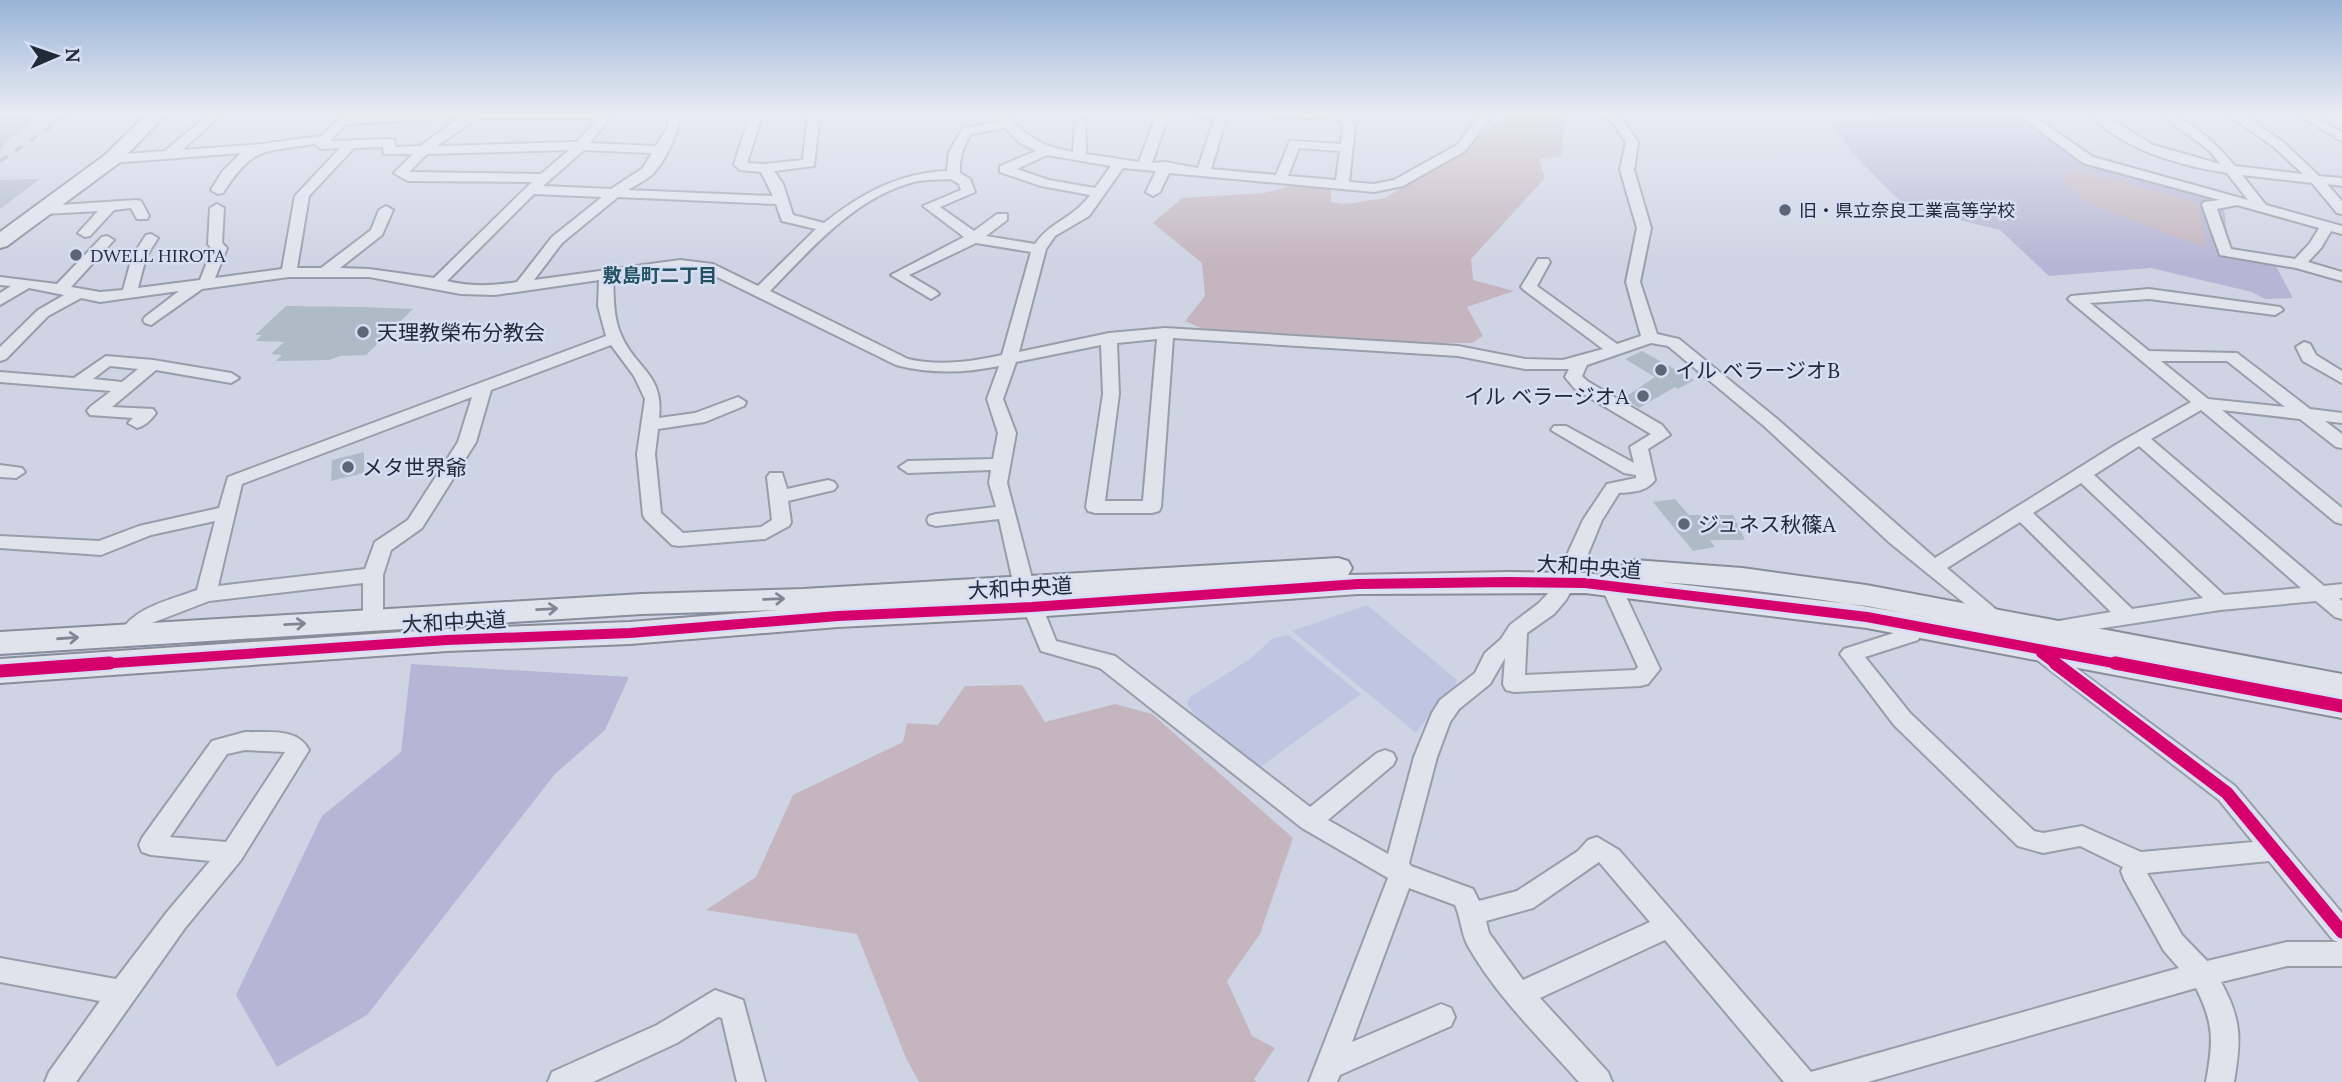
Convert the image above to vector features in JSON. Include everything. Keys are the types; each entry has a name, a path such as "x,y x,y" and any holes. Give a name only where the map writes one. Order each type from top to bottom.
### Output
{"street":[{"path":"0,242 106,163"},
{"path":"218,190 239,163"},
{"path":"289,273 302,196 332,163"},
{"path":"411,163 401,173 408,177 545,178"},
{"path":"437,283 561,163"},
{"path":"523,285 557,240 616,192 648,171 653,163"},
{"path":"740,163 765,168 805,163"},
{"path":"952,163 954,175"},
{"path":"1018,163 1005,169 1046,183 1098,194"},
{"path":"1205,170 1207,163"},
{"path":"1281,178 1287,163"},
{"path":"1342,184 1345,163"},
{"path":"1433,163 1398,183 1374,188 1145,164 1119,164 1084,213 1050,233 1039,249 1009,360 995,399 1007,433 998,483 1028,596 1048,646 1107,662 1310,821 1402,874 1464,897 1472,914 1477,937 1519,995 1598,1082"},
{"path":"1628,163 1627,170 1644,228 1633,282 1650,338"},
{"path":"2101,163 2335,228"},
{"path":"2205,163 2342,182"},
{"path":"2224,163 2262,209"},
{"path":"2301,163 2342,210"},
{"path":"1153,192 1165,166"},
{"path":"765,168 782,200 787,218 825,227"},
{"path":"761,292 825,227 854,207 906,180 954,175 965,182 968,192 930,206 975,238 1039,249"},
{"path":"531,190 782,200"},
{"path":"2243,203 2209,205 2225,252 2298,264 2342,277"},
{"path":"45,210 136,204 142,216"},
{"path":"85,233 111,205"},
{"path":"151,320 202,284 220,248 215,244 217,208"},
{"path":"326,272 377,232 386,210"},
{"path":"931,294 898,275 975,238 1002,217"},
{"path":"2298,264 2335,228"},
{"path":"129,294 139,257 151,238"},
{"path":"61,289 107,240"},
{"path":"1543,262 1529,287 1559,305 1585,331 1615,350"},
{"path":"0,281 27,283 100,297 289,273 326,272 369,273 461,289 495,290 680,264 695,265 708,267 902,362 922,367 950,368 1009,360 1109,338 1166,333 1458,351 1525,364 1563,365 1581,362 1650,338 1673,342 1770,422 1898,538 1999,621"},
{"path":"607,275 606,306 614,338 642,375 653,399 646,454 652,515 679,540 765,533 782,522 776,477"},
{"path":"0,300 27,283"},
{"path":"0,356 43,313 80,292"},
{"path":"2274,310 2149,294 2076,299 2342,518"},
{"path":"1109,338 1111,394 1095,507 1152,507 1166,333"},
{"path":"0,337 17,339"},
{"path":"206,594 234,481 614,338"},
{"path":"2304,347 2309,358 2342,379"},
{"path":"2144,356 2231,356 2342,443"},
{"path":"79,382 106,361 153,365 231,378"},
{"path":"1326,1074 1402,874 1397,863 1406,841 1436,723 1448,706 1480,683 1492,656 1510,644 1517,629 1551,605 1568,575 1591,522 1614,488 1635,486 1646,480 1642,470 1640,447 1661,435 1656,429 1580,385 1573,377 1581,362"},
{"path":"137,423 147,413 96,411 153,365"},
{"path":"0,377 125,387"},
{"path":"373,620 373,575 382,547 415,524 467,442 484,387"},
{"path":"650,425 699,418 738,402"},
{"path":"1935,567 2201,403 2342,418"},
{"path":"1560,430 1630,469 1642,470"},
{"path":"2142,440 2332,592 2342,612"},
{"path":"908,467 1001,464"},
{"path":"2082,474 2220,603"},
{"path":"779,497 828,486"},
{"path":"0,541 101,548 146,530 227,512"},
{"path":"936,520 1007,512"},
{"path":"2022,513 2124,630"},
{"path":"129,634 145,618 206,594 373,575"},
{"name":"大和中央道","path":"1568,575 1611,586 1767,603 2045,641"},
{"name":"大和中央道","path":"0,643 373,620 1568,575 1742,578 1866,595 1999,621 2045,641"},
{"path":"1517,629 1514,684 1640,678 1649,669 1611,586"},
{"path":"2045,641 2124,630 2220,603 2332,592"},
{"name":"大和中央道","path":"0,671 447,640 630,633 838,616 1028,596"},
{"path":"2045,641 2060,627 2100,621 2096,624 2100,631 2124,630 2342,686"},
{"path":"1909,624 1911,635 1851,654 1902,719 2027,839 2043,843 2082,836 2139,863 2276,850"},
{"path":"2045,641 2342,706"},
{"path":"2045,641 2227,793 2342,932"},
{"path":"60,1082 176,920 232,853 298,750 289,742 245,741 220,747 151,845 232,853"},
{"path":"1310,821 1385,759"},
{"path":"1472,914 1524,900 1587,858 1597,847 1611,858 1802,1082"},
{"path":"2139,863 2133,871 2173,943 2203,974 2219,1005 2227,1043 2220,1082"},
{"path":"1519,995 1668,926"},
{"path":"1820,1082 2203,974 2287,954 2342,954"},
{"path":"0,970 122,993"},
{"path":"562,1082 667,1034 715,1003 733,1009 751,1082"},
{"path":"1326,1074 1441,1017"}],"shaded area":[{"path":"1443,163 1540,163 1545,178 1471,259 1473,280 1514,291 1467,307 1483,336 1472,343 1369,343 1203,329 1185,321 1205,296 1202,263 1153,223 1182,198 1264,193 1302,183 1331,188 1331,202 1346,204 1385,198"},
{"path":"1862,163 2081,163 2223,200 2229,248 2270,255 2293,298 2265,299 2252,292 2151,268 2049,276 2000,230 1906,207"},
{"path":"2074,170 2174,195 2198,205 2206,248 2087,203 2062,180"},
{"path":"1367,605 1457,680 1453,691 1442,699 1416,733 1292,631"},
{"path":"1288,635 1361,694 1256,770 1216,741 1187,704 1190,697 1250,659 1273,638"},
{"path":"411,664 629,677 605,730 555,774 367,1015 277,1067 236,995 322,816 401,752"},
{"path":"1022,685 1045,722 1115,704 1152,714 1293,838 1260,934 1227,981 1252,1036 1275,1048 1254,1079 1256,1082 919,1082 906,1058 857,934 706,910 756,877 793,795 903,742 907,723 938,725 965,686"}],"building":[{"path":"40,179 0,209 0,180"},
{"name":"天理教榮布分教会","path":"286,306 413,309 366,355 340,356 329,360 276,361 282,355 271,354 284,342 255,341 262,335 255,335"},
{"path":"1642,351 1694,380 1678,389 1675,387 1639,408 1624,398 1655,377 1625,359"},
{"name":"メタ世界爺","path":"364,452 364,473 331,481 332,460"},
{"path":"1675,499 1689,515 1733,515 1745,540 1710,540 1715,547 1693,551 1653,502"}],"cycle path":[{"path":"0,671 447,640 630,633 838,616 1032,607 1358,584 1585,583 1867,617 2342,706"},
{"path":"2041,653 2227,793 2342,932"}],"place":[{"name":"旧・県立奈良工業高等学校","path":"1785,210"},
{"name":"DWELL HIROTA","path":"76,255"},
{"name":"天理教榮布分教会","path":"363,332"},
{"name":"イル ベラージオB","path":"1661,370"},
{"name":"イル ベラージオA","path":"1643,396"},
{"name":"メタ世界爺","path":"348,467"},
{"name":"ジュネス秋篠A","path":"1684,524"}],"district":[{"name":"敷島町二丁目","path":"660,275"}]}
